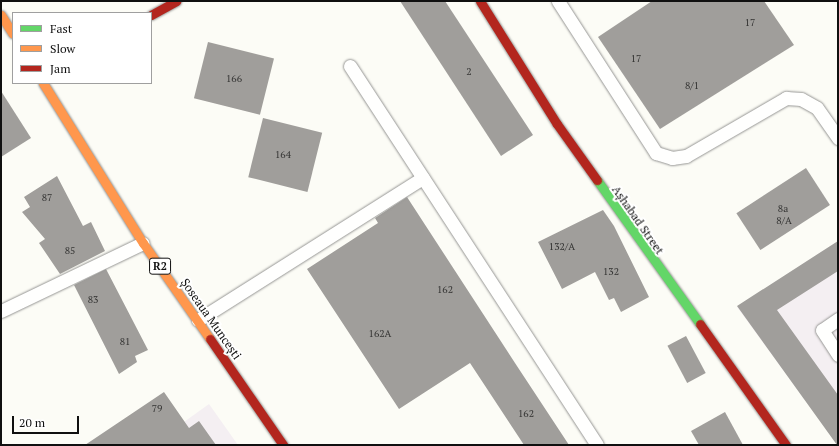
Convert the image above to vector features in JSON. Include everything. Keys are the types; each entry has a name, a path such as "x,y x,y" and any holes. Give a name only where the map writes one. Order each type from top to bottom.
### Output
{"street":[{"path":"152,14 176,1"},
{"name":"Așhabad Street","path":"480,1 557,124 786,445"},
{"path":"1,15 12,32"},
{"name":"Șoseaua Muncești","path":"44,84 143,243 284,445"}],"lane":[{"path":"558,1 656,153 672,158 686,156 786,98 801,99 816,108 838,138"},
{"path":"350,66 597,445"},
{"path":"198,320 423,178"},
{"path":"1,311 143,243"},
{"path":"838,318 822,330 838,354"}],"shaded area":[{"path":"838,241 838,445 737,307"},
{"path":"209,404 238,445 152,445"}],"building":[{"path":"400,1 445,1 533,135 501,156"},
{"path":"652,1 764,1 794,45 660,129 598,37"},
{"path":"208,42 274,58 260,115 194,98"},
{"path":"1,91 31,138 1,157"},
{"path":"263,118 322,133 307,192 248,177"},
{"path":"806,168 830,205 760,250 736,213"},
{"path":"57,176 83,226 91,222 105,251 60,274 39,243 45,239 22,212 30,207 24,197"},
{"path":"407,197 569,445 524,445 470,363 399,409 307,269 378,223 375,218"},
{"path":"603,210 614,226 649,297 621,312 614,298 609,300 595,272 562,289 538,242"},
{"path":"838,241 838,271 777,310 838,395 837,445 737,306"},
{"path":"106,269 148,350 135,356 137,362 119,374 74,285"},
{"path":"686,336 706,373 687,383 667,346"},
{"path":"164,392 189,428 199,421 216,445 85,445"},
{"path":"725,412 743,445 699,445 691,431"}],"traffic: fast":[{"path":"597,180 700,324"}],"traffic: slow":[{"path":"1,15 12,32"},
{"path":"44,84 143,243 210,339"}],"traffic: jam":[{"path":"152,14 176,1"},
{"path":"480,1 557,124 597,180"},
{"path":"700,324 786,445"},
{"path":"210,339 283,445"}]}
